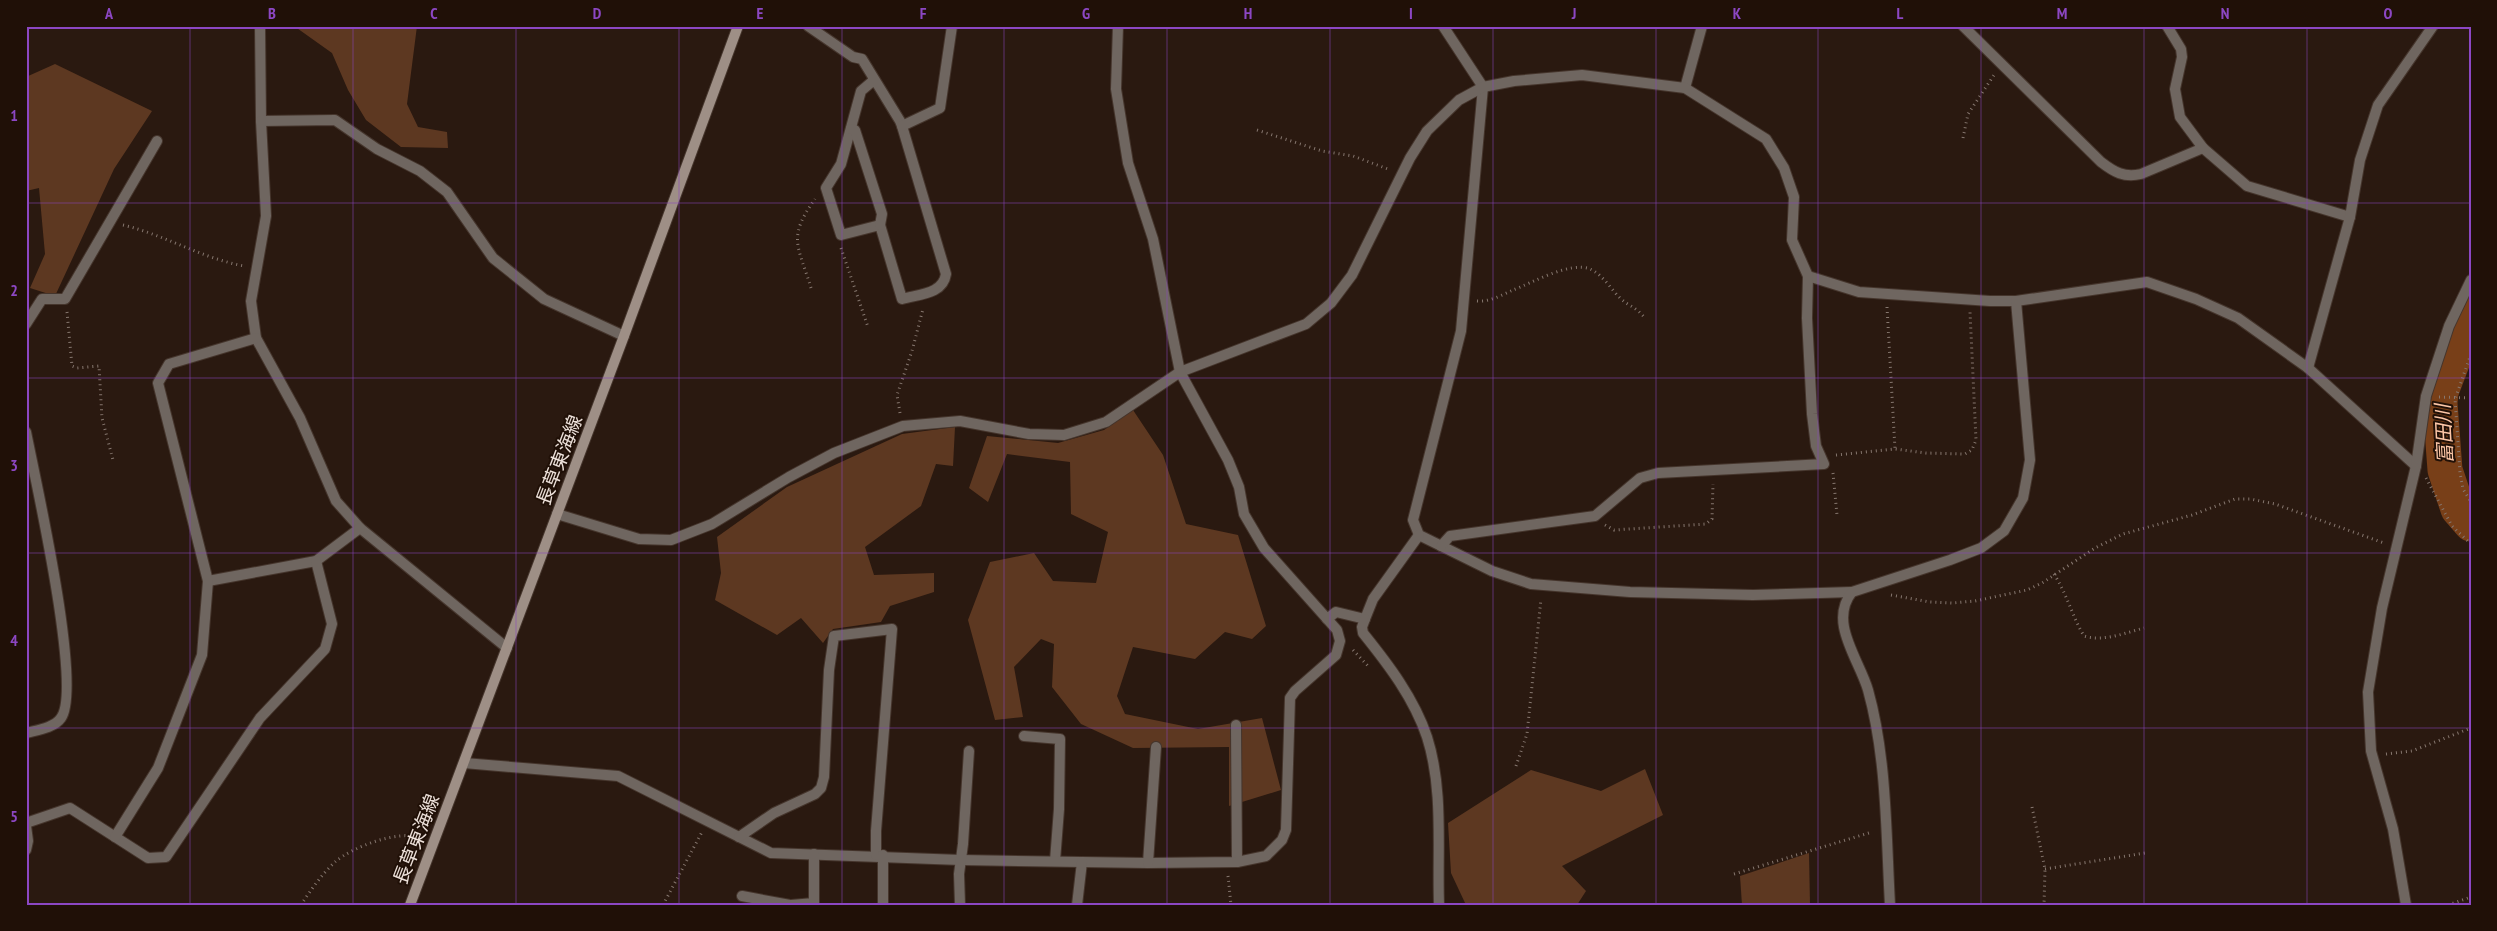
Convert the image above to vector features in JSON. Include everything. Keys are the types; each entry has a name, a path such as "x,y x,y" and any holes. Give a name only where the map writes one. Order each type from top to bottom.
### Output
{"main road":[{"name":"長草東海線","path":"410,905 624,336 738,26"}],"street":[{"path":"260,26 261,121 266,216 251,301 256,338 300,418 336,501 360,528 506,648"},
{"path":"808,26 853,57 862,59 902,126 946,274 945,282 940,288 902,299 880,225 882,214 855,130 851,129"},
{"path":"902,126 940,108 952,26"},
{"path":"464,763 618,776 771,853 1055,862 1232,862 1266,856 1282,840 1286,830 1290,698 1339,649 1340,641 1337,630 1264,548 1244,514 1239,487 1228,460 1180,372 1153,239 1128,163 1116,89 1118,26"},
{"path":"1443,26 1483,87 1461,331 1413,520 1419,534 1492,571 1531,584 1630,592 1753,595 1852,592 1950,560 1980,548 2004,531 2023,498 2030,460 2016,301"},
{"path":"1685,88 1702,26"},
{"path":"1963,26 2101,162 2118,173 2131,176 2141,174 2203,148"},
{"path":"2167,26 2181,48 2182,57 2175,89 2180,117 2203,148 2247,186 2350,217"},
{"path":"2308,368 2350,217 2360,160 2378,105 2434,26"},
{"path":"557,514 639,539 671,540 712,524 789,477 834,453 903,426 960,420 1029,434 1064,434 1106,422 1180,372 1306,324 1331,303 1352,275 1402,174 1427,131 1459,100 1483,87 1514,81 1582,75 1685,88 1766,139 1784,168 1794,197 1792,240 1808,276 1807,318 1812,414 1816,446 1827,463 1658,473 1640,478 1595,516 1450,536 1441,546"},
{"path":"874,80 861,91 841,164 826,188 841,235 880,225"},
{"path":"261,121 335,120 377,149 420,171 447,192 493,258 544,299 624,336"},
{"path":"26,324 42,299 65,299 157,140"},
{"path":"1808,276 1859,292 2016,301 2146,282 2196,299 2238,318 2308,368 2416,466"},
{"path":"2406,905 2393,829 2372,756 2368,692 2382,608 2416,466 2426,396 2449,326 2471,280"},
{"path":"115,837 158,768 202,656 208,581 158,383 169,364 256,338"},
{"path":"26,432 65,641 66,706 60,719 50,726 26,733"},
{"path":"208,581 316,561 360,528"},
{"path":"1419,534 1373,599 1362,627 1363,633 1388,665 1418,715 1427,738 1438,792 1439,905"},
{"path":"26,850 26,825 70,808 148,858 166,857 260,718 325,649 332,624 316,561"},
{"path":"1852,592 1844,602 1841,617 1848,641 1866,681 1878,725 1890,905"},
{"path":"1327,619 1336,612 1365,619"},
{"path":"739,837 774,813 815,794 821,788 824,778 829,670 834,636 892,629 876,831 880,855 883,905"},
{"path":"1232,862 1236,725"},
{"path":"1024,736 1060,739 1059,809 1055,862"},
{"path":"1148,863 1156,747"},
{"path":"960,905 961,860 969,751"},
{"path":"742,896 791,905 814,902 814,854"},
{"path":"1077,905 1082,862"}],"path":[{"path":"1963,138 1968,114 2002,63"},
{"path":"1257,130 1322,151 1353,156 1402,174"},
{"path":"811,288 796,237 802,217 818,194 826,188"},
{"path":"110,222 163,236 192,252 220,262 257,269"},
{"path":"841,235 839,244 868,328"},
{"path":"1464,299 1481,301 1494,299 1554,273 1581,268 1590,269 1599,276 1622,300 1635,306 1644,317"},
{"path":"903,426 897,395 924,307 921,294"},
{"path":"1886,294 1895,449"},
{"path":"65,299 72,366 77,368 99,366 102,418 113,460"},
{"path":"1836,515 1832,465 1827,463 1836,456 1895,449 1926,453 1965,454 1972,450 1976,440 1969,299"},
{"path":"2471,354 2455,399 2460,473 2463,489 2471,502"},
{"path":"2455,399 2471,398"},
{"path":"2416,466 2429,482 2440,508 2452,526 2471,544"},
{"path":"1595,516 1614,530 1706,524 1712,519 1712,486 1722,470"},
{"path":"1877,583 1892,596 1952,603 1975,601 2027,590 2095,548 2123,534 2192,515 2235,499 2250,499 2276,504 2352,534 2397,547"},
{"path":"2054,574 2063,587 2071,611 2084,636 2093,639 2106,638 2144,628"},
{"path":"1516,766 1527,734 1543,585"},
{"path":"2372,756 2412,751 2471,728"},
{"path":"2032,807 2045,869 2044,905"},
{"path":"663,905 708,821"},
{"path":"1734,874 1885,828"},
{"path":"301,905 334,863 356,848 385,839 412,834 433,843"},
{"path":"2045,869 2144,853"},
{"path":"1231,905 1232,862"},
{"path":"2448,905 2471,897"}],"shaded area":[{"path":"294,26 417,26 407,104 418,127 447,132 448,148 401,147 366,120 348,90 332,53"},
{"path":"55,64 152,111 114,169 55,296 30,288 45,254 39,188 26,191 26,77"},
{"path":"1133,410 1163,455 1186,524 1238,535 1266,626 1252,639 1225,632 1195,659 1133,647 1117,696 1125,714 1198,729 1262,718 1281,790 1229,806 1229,747 1133,748 1081,724 1052,687 1054,644 1041,639 1014,667 1023,717 995,720 968,620 990,562 1034,553 1053,581 1096,583 1108,532 1071,514 1070,462 1007,454 988,502 969,488 987,436 1058,443 1104,430"},
{"path":"955,427 953,466 936,464 921,506 865,547 874,575 934,573 934,592 890,606 881,622 833,629 823,643 801,618 777,635 715,600 721,573 717,537 787,487 902,434"},
{"path":"1645,769 1663,815 1562,866 1586,891 1577,905 1466,905 1451,873 1448,823 1531,770 1601,791"},
{"path":"1809,853 1810,905 1742,905 1740,876"}],"waterway":[{"name":"富田川","path":"2471,313 2441,392 2440,403 2445,470 2458,509 2471,524"}]}
